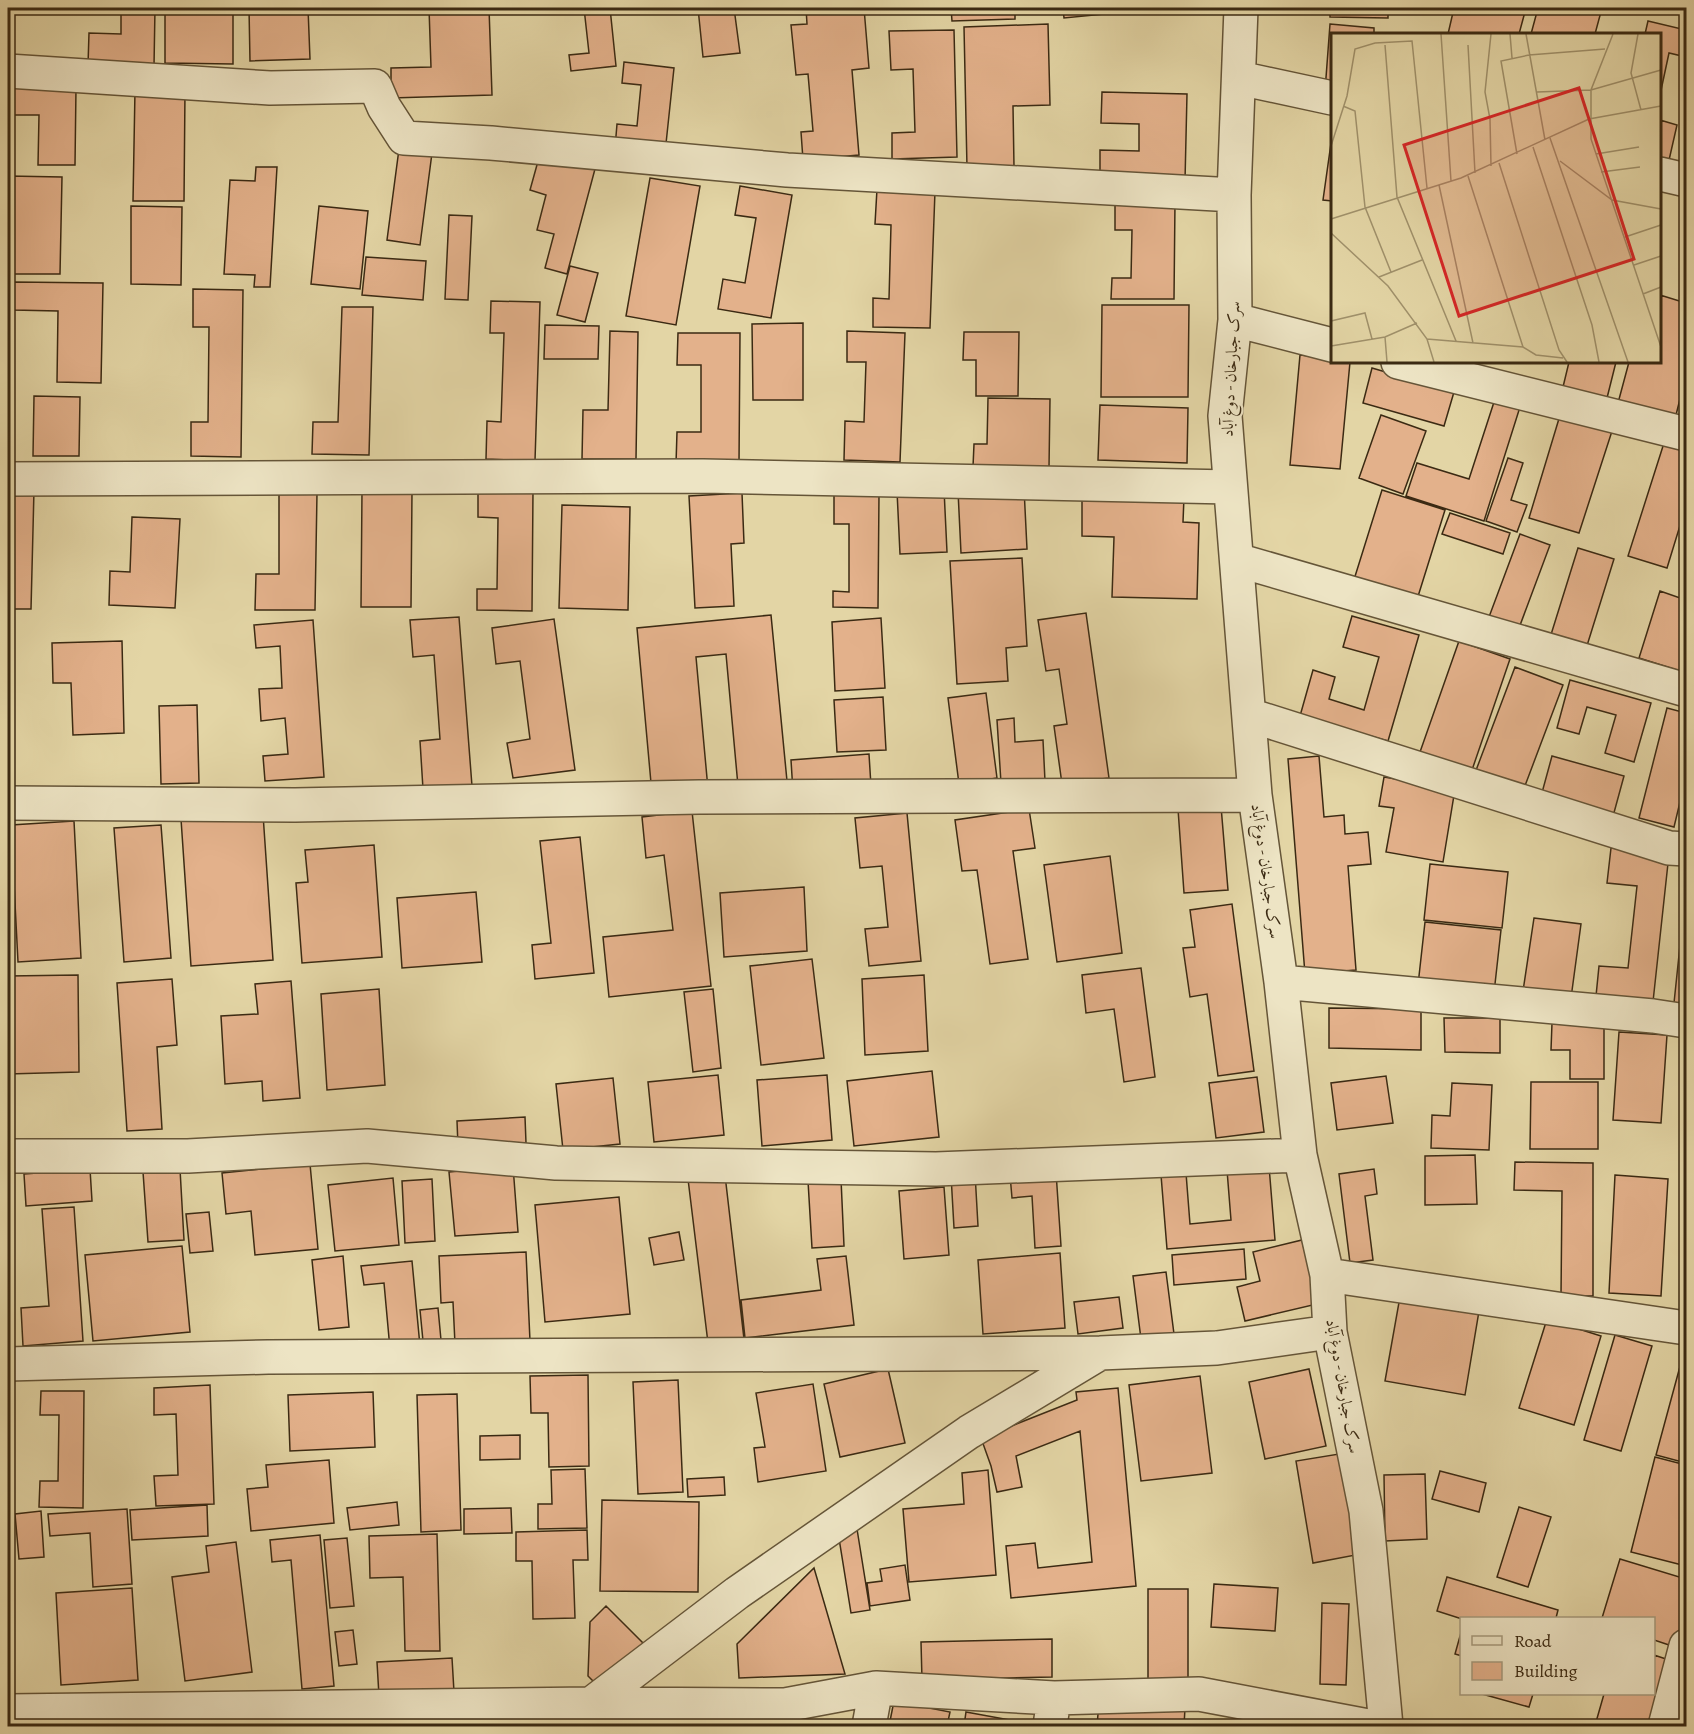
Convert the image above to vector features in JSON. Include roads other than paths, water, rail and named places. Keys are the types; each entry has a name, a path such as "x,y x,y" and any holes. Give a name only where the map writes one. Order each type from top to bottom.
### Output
{"street":[{"name":"سرک جبارخان - دوغ آباد","path":"1241,8 1234,195 1235,320 1225,416 1255,795 1281,982 1300,1155 1328,1275 1330,1332 1366,1511 1386,1726"},
{"path":"8,71 270,88 375,86 384,107 404,138 491,143 787,170 1234,195"},
{"path":"1239,78 1331,98"},
{"path":"1661,174 1686,180"},
{"path":"1235,320 1331,345"},
{"path":"1402,363 1686,434"},
{"path":"8,478 704,477 1230,487"},
{"path":"1237,560 1686,690"},
{"path":"1249,715 1669,849 1686,849"},
{"path":"8,803 295,805 710,797 1255,795"},
{"path":"1281,982 1653,1016 1686,1021"},
{"path":"8,1156 188,1156 367,1146 556,1163 936,1169 1300,1155"},
{"path":"1328,1275 1686,1328"},
{"path":"8,1364 280,1357 1100,1353 1217,1348 1330,1332"},
{"path":"585,1715 737,1593 969,1432 1100,1353"},
{"path":"1665,1726 1686,1646"},
{"path":"869,1726 876,1688"},
{"path":"8,1711 227,1718 585,1715 785,1705 876,1688 1052,1712 1199,1694 1368,1726"}]}
